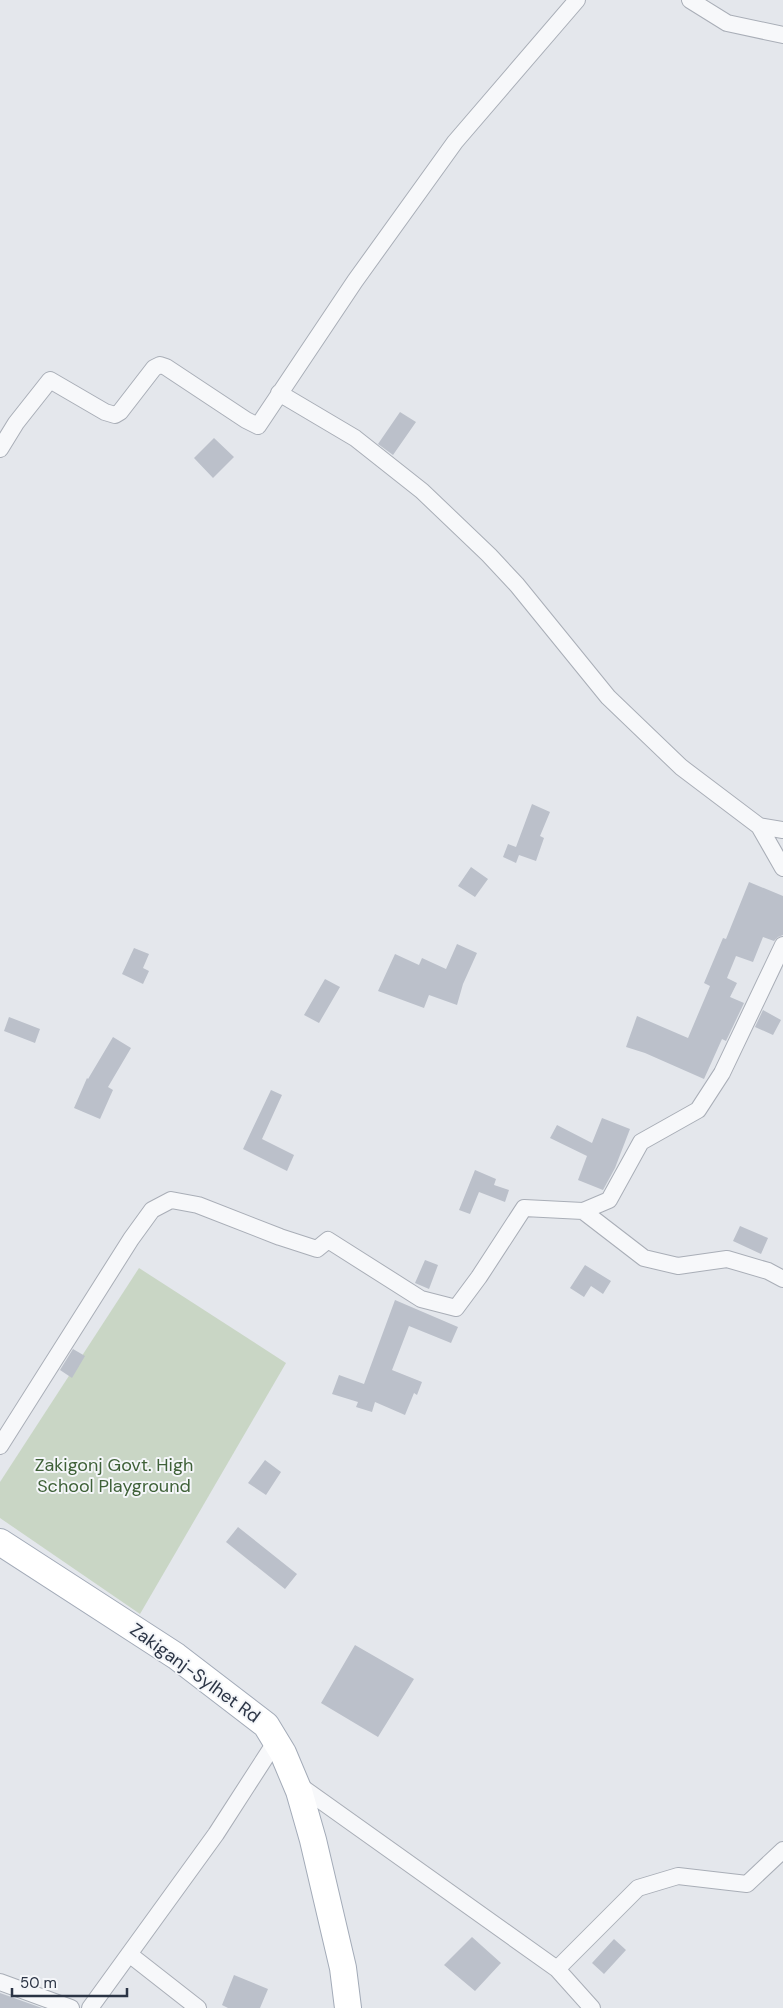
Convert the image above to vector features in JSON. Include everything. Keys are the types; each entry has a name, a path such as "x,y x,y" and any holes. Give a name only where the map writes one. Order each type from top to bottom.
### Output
{"main road":[{"name":"Zakiganj-Sylhet Rd","path":"0,1542 176,1656 266,1725 276,1741 296,1783 314,1840 343,1968 348,2008"}],"street":[{"path":"0,449 16,423 50,380 105,412 115,415 120,412 154,368 160,365 166,366 246,420 258,426 355,281 455,142 577,0"},
{"path":"690,0 727,23 783,36"},
{"path":"279,393 355,438 422,491 462,528 511,579 608,697 681,767 760,826 783,868"},
{"path":"760,826 783,830"},
{"path":"0,1446 54,1364 131,1238 152,1210 171,1200 198,1204 280,1237 317,1249 328,1240 422,1299 456,1308 479,1277 524,1208 583,1211 609,1200 641,1142 698,1110 722,1073 783,945"},
{"path":"583,1211 644,1258 678,1266 727,1259 768,1271 783,1280"},
{"path":"90,2008 216,1834 276,1741"},
{"path":"296,1783 557,1969 592,2008"},
{"path":"557,1969 638,1888 678,1876 747,1884 783,1850"},
{"path":"129,1954 198,2008"},
{"path":"0,1982 71,2008"}],"green space":[{"name":"Zakigonj Govt. High School Playground","path":"139,1268 286,1363 140,1614 0,1518 0,1482"}],"building":[{"path":"400,412 416,422 393,455 378,444"},
{"path":"214,438 234,457 213,478 194,458"},
{"path":"532,804 550,812 540,836 544,838 536,861 519,855 516,863 503,857 508,844 516,847"},
{"path":"471,867 488,879 475,897 458,886"},
{"path":"749,882 783,896 783,935 774,941 763,937 753,962 736,956 727,978 737,983 730,997 744,1003 726,1041 722,1039 704,1079 645,1053 626,1047 637,1016 688,1038 710,986 704,983 723,938 726,939"},
{"path":"457,944 477,953 463,984 457,1005 429,995 424,1008 378,991 395,954 419,965 422,958 446,969"},
{"path":"134,948 149,954 143,968 149,971 143,984 122,974"},
{"path":"325,979 340,987 319,1023 304,1015"},
{"path":"763,1010 781,1020 773,1035 755,1027"},
{"path":"9,1017 40,1029 35,1043 4,1031"},
{"path":"113,1037 131,1048 108,1087 113,1090 100,1119 74,1108 87,1078"},
{"path":"271,1090 282,1095 262,1139 294,1155 287,1171 243,1149"},
{"path":"602,1118 630,1129 615,1168 603,1190 578,1180 587,1156 550,1138 557,1125 592,1143"},
{"path":"475,1170 496,1179 494,1185 509,1190 505,1202 479,1192 470,1214 459,1210"},
{"path":"740,1226 768,1238 761,1254 733,1241"},
{"path":"425,1260 438,1265 429,1289 415,1283"},
{"path":"585,1265 611,1281 603,1294 591,1286 584,1297 570,1288"},
{"path":"395,1300 458,1327 451,1343 409,1326 392,1370 422,1382 417,1395 414,1393 405,1415 375,1402 372,1412 356,1407 358,1402 332,1394 339,1375 364,1384"},
{"path":"73,1349 85,1356 72,1378 60,1370"},
{"path":"265,1460 281,1472 266,1495 248,1483"},
{"path":"238,1527 297,1574 285,1589 226,1542"},
{"path":"355,1645 414,1679 378,1737 321,1703"},
{"path":"472,1937 501,1963 475,1991 444,1965"},
{"path":"614,1939 626,1950 604,1974 592,1963"},
{"path":"234,1975 268,1989 260,2008 228,2008 222,2005"},
{"path":"0,1993 42,2008 0,2008"}]}
